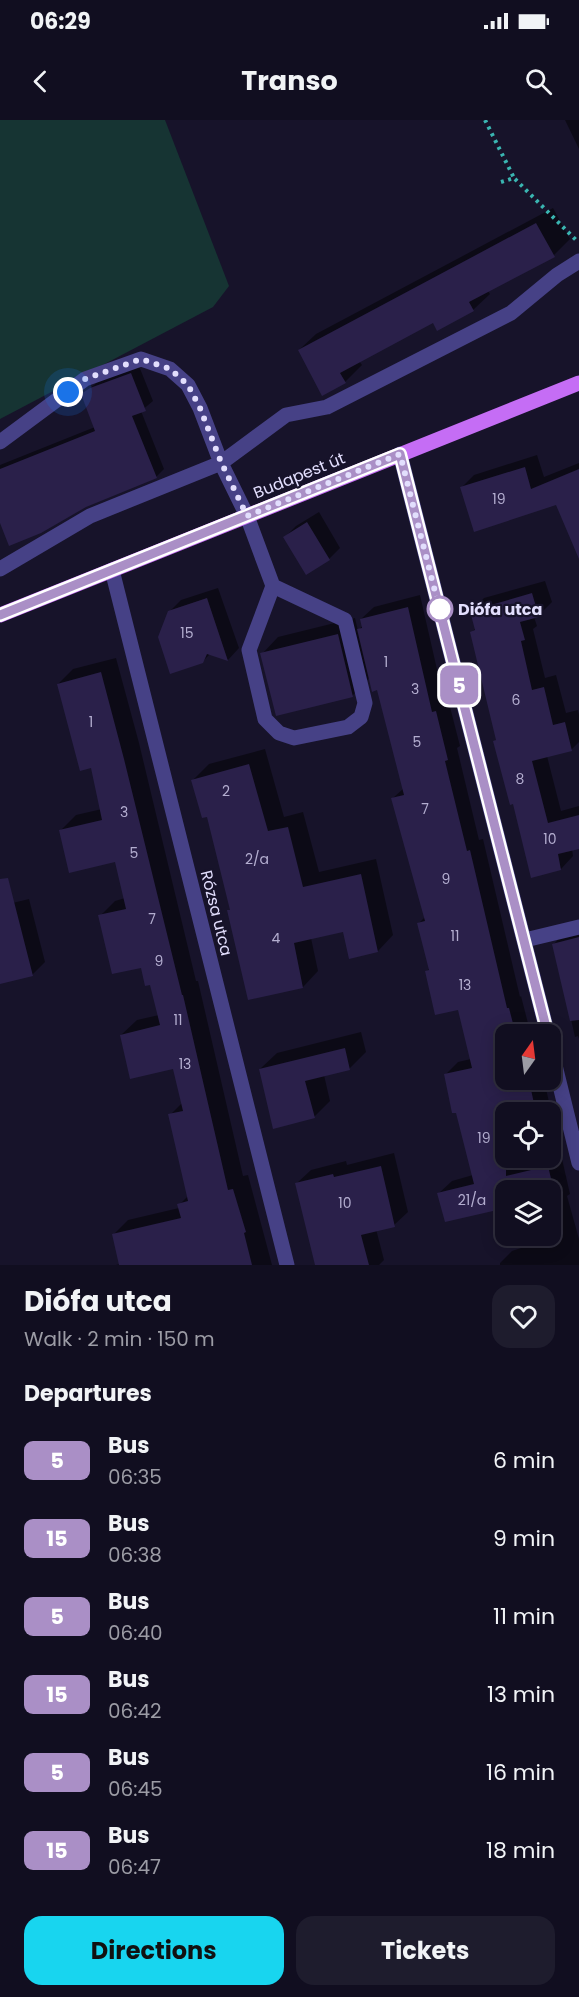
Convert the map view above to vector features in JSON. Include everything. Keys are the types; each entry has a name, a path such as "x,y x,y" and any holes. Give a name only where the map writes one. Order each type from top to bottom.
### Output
{"main road":[{"name":"Budapest út","path":"0,615 579,383"}],"street":[{"path":"0,569 90,516 221,462 286,416 327,406 511,313 557,275 579,261"},
{"path":"0,442 85,379 141,359 170,369 188,385 200,408 221,462 247,516 273,586 249,650 265,719 279,733 294,738 348,727 362,717 365,703 345,620 273,586"},
{"path":"400,454 545,1024"},
{"name":"Rózsa utca","path":"112,570 287,1265"},
{"path":"525,940 579,927"},
{"path":"561,1090 579,1163"}],"path":[{"path":"485,120 514,178 579,243"},
{"path":"501,182 514,178"}],"green space":[{"path":"0,120 165,120 229,286 213,307 0,419"}],"building":[{"path":"536,223 555,257 469,302 474,311 437,331 433,323 340,373 346,383 322,396 298,350"},
{"path":"131,373 146,411 132,416 157,478 86,507 41,533 9,546 0,523 0,469 95,431 81,394 90,388"},
{"path":"525,467 531,489 579,469 579,559 556,505 474,532 460,487"},
{"path":"307,522 330,560 306,575 283,537"},
{"path":"532,593 539,617 520,622 525,640 521,641 532,690 544,687 553,725 565,722 572,751 532,761 548,823 579,815 579,849 558,854 561,870 531,878 513,804 510,805 493,741 496,740 470,632 475,630 470,611"},
{"path":"207,598 228,661 207,654 203,663 170,674 158,637 168,611"},
{"path":"408,607 432,712 436,711 448,760 445,761 467,851 470,850 507,1008 509,1008 513,1024 495,1024 495,1090 531,1090 534,1102 495,1102 495,1168 506,1168 506,1176 548,1168 551,1180 495,1180 495,1211 445,1222 437,1193 474,1184 456,1113 452,1113 444,1074 472,1068 458,1010 435,1015 425,971 429,970 417,923 425,921 391,798 404,795 377,690 372,692 357,629 362,628 360,619"},
{"path":"338,634 353,697 276,716 260,653"},
{"path":"101,672 183,995 228,1190 233,1189 246,1232 244,1233 252,1265 119,1265 112,1234 181,1218 177,1204 188,1201 168,1114 183,1111 173,1069 130,1079 120,1035 160,1025 150,985 145,986 141,968 112,974 98,915 126,909 115,862 69,873 59,830 102,820 91,768 80,771 57,684"},
{"path":"249,764 268,831 288,827 303,887 361,874 378,952 349,959 343,932 294,943 303,988 248,1000 227,910 230,910 207,817 202,818 191,780"},
{"path":"8,878 33,976 0,984 0,879"},
{"path":"579,937 579,1020 570,1021 552,944"},
{"path":"345,1048 350,1070 305,1081 315,1118 273,1129 259,1069"},
{"path":"381,1166 395,1227 361,1235 369,1265 315,1265 295,1183"}],"bus line":[{"name":"5","path":"0,615 400,454 545,1024"}],"place":[{"name":"Diófa utca","path":"440,609"}],"route":[{"path":"68,392 85,379 141,359 170,369 188,385 247,516 400,454 442,619 440,609"}]}
